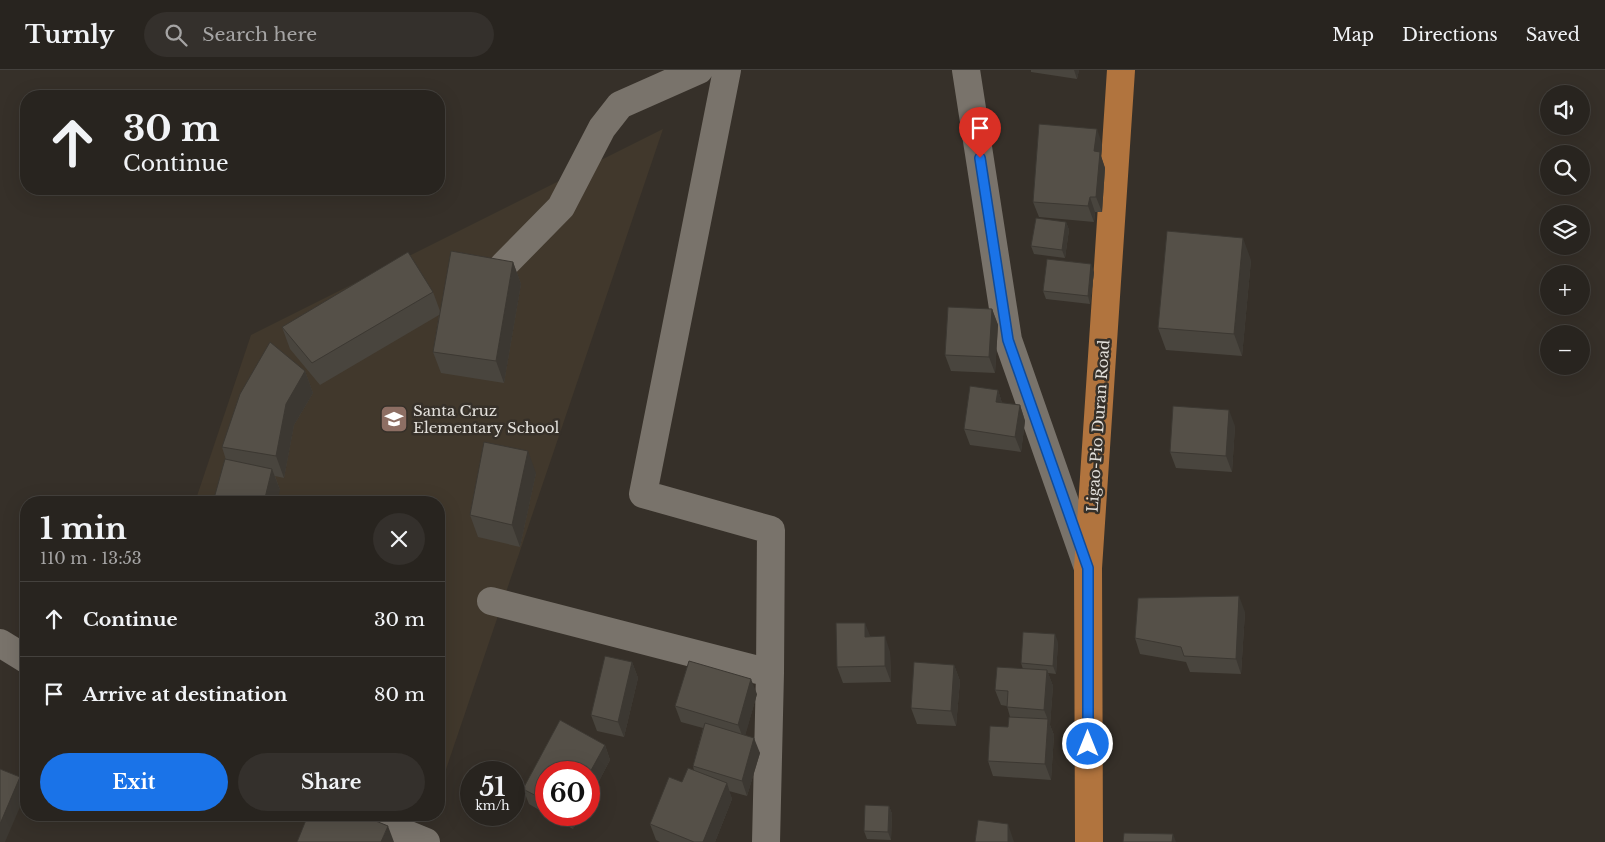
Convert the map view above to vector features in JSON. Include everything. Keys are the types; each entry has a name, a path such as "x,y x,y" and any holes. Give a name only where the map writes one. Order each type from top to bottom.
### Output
{"main road":[{"name":"Ligao-Pio Duran Road","path":"1088,842 1088,568 1121,70"}],"street":[{"path":"503,266 561,207 602,128 620,105 700,70"},
{"path":"727,70 642,494 770,530 770,673 766,842"},
{"path":"966,70 1008,340 1088,568"},
{"path":"491,601 770,673"},
{"path":"0,643 20,655"},
{"path":"373,821 411,839"}],"shaded area":[{"name":"Santa Cruz Elementary School","path":"663,129 445,772 445,496 197,496 251,335"}],"building":[{"path":"1039,124 1097,129 1094,151 1100,152 1096,197 1090,197 1088,206 1033,202"},
{"path":"1036,218 1066,222 1062,250 1031,246"},
{"path":"1167,231 1243,238 1234,334 1158,328"},
{"path":"451,251 513,262 496,361 433,352"},
{"path":"408,252 433,292 312,363 282,327"},
{"path":"1047,259 1091,264 1088,296 1043,291"},
{"path":"948,307 992,309 989,357 945,355"},
{"path":"270,342 305,371 286,404 276,456 222,447 240,394"},
{"path":"970,386 998,390 996,402 1020,405 1015,437 964,429"},
{"path":"1173,406 1229,410 1226,456 1170,452"},
{"path":"484,442 528,451 512,525 470,515"},
{"path":"225,459 272,469 265,496 215,496"},
{"path":"1239,596 1236,659 1184,656 1181,647 1135,638 1138,598"},
{"path":"836,623 865,623 865,637 885,636 885,666 837,667"},
{"path":"1023,632 1055,634 1053,666 1021,663"},
{"path":"605,656 632,662 618,722 591,715"},
{"path":"689,661 751,679 738,725 675,706"},
{"path":"914,662 954,665 951,711 911,708"},
{"path":"997,667 1047,670 1044,710 1007,707 1008,691 995,690"},
{"path":"1009,717 1048,719 1045,764 988,761 990,726 1008,727"},
{"path":"560,720 605,745 596,761 538,761"},
{"path":"705,723 754,738 742,781 693,766"},
{"path":"535,767 535,795 525,790 525,785"},
{"path":"688,768 727,783 703,842 694,842 650,824 669,777 682,782"},
{"path":"0,769 20,777 0,824"},
{"path":"865,805 889,806 888,832 864,831"},
{"path":"978,820 1008,824 1008,842 975,842"},
{"path":"306,821 376,821 388,826 381,842 297,842"},
{"path":"1124,833 1173,834 1172,842 1123,842"}],"place":[{"name":"Santa Cruz Elementary School","path":"394,419"}],"route":[{"path":"980,158 1008,340 1088,568 1088,744"}]}
